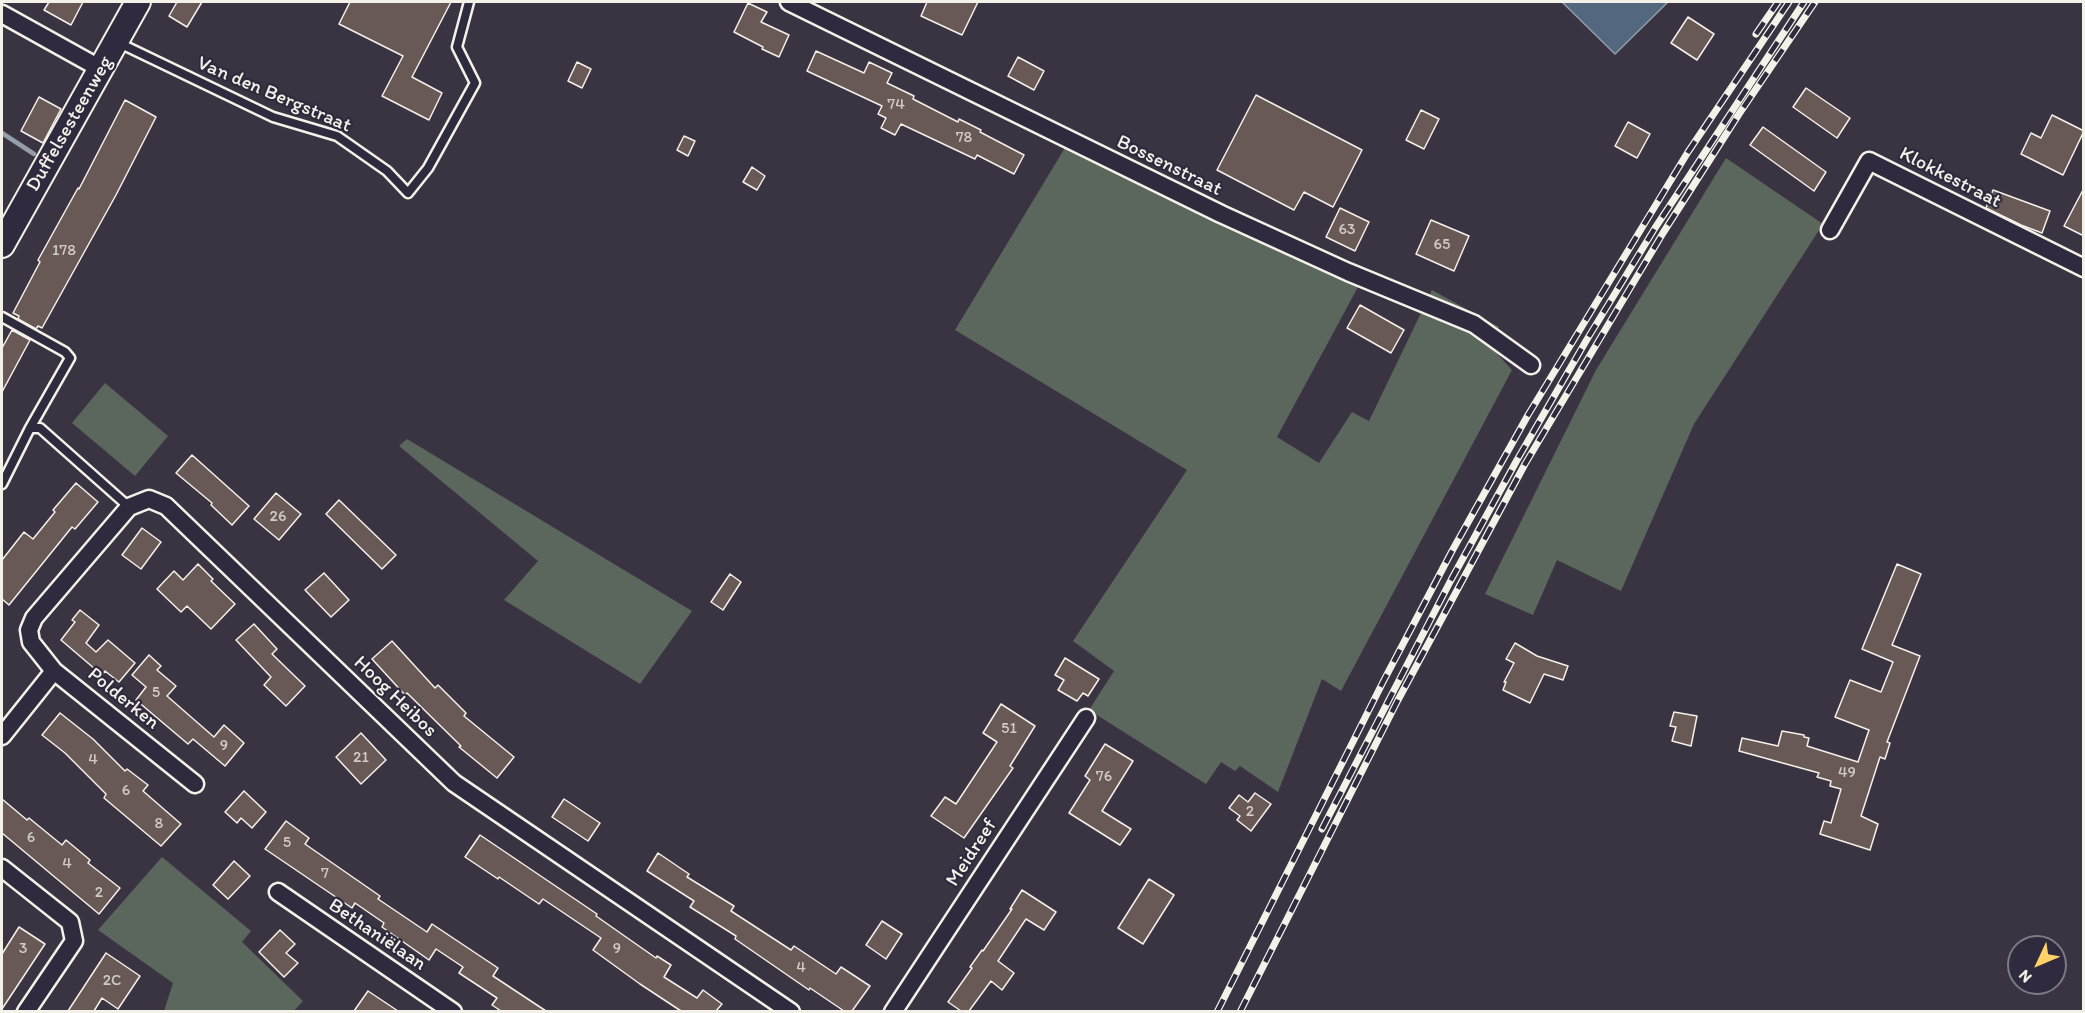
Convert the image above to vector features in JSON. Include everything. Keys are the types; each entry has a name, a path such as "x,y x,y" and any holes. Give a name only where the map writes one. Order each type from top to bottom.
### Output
{"street":[{"name":"Duffelsesteenweg","path":"2,245 138,2"},
{"name":"Bossenstraat","path":"789,2 1221,214 1348,272 1474,324 1531,365"},
{"path":"2,14 101,69"},
{"name":"Klokkestraat","path":"1830,230 1869,161 2084,268"},
{"name":"Hoog Heibos","path":"129,507 148,499 166,506 454,783 791,1011"},
{"name":"Polderken","path":"129,507 34,618 28,630 32,642 54,671 195,784"},
{"path":"2,736 54,671"},
{"name":"Meidreef","path":"893,1011 1086,718"},
{"path":"2,868 70,922 74,941 26,1011"},
{"name":"Bethaniëlaan","path":"278,892 432,1006 453,1011"}],"lane":[{"name":"Van den Bergstraat","path":"117,42 273,117 337,136 387,171 408,193 428,168 475,83 457,47 470,2"},
{"path":"2,317 65,352 70,358 30,428 2,484"},
{"path":"30,428 39,428 129,507"}],"green space":[{"path":"1066,146 1358,287 1277,437 1319,463 1352,412 1369,421 1432,290 1499,327 1489,345 1512,370 1341,691 1322,679 1278,792 1240,766 1235,771 1221,762 1206,784 1089,710 1114,671 1073,641 1187,470 955,330"},
{"path":"1726,158 1823,224 1694,424 1621,591 1557,560 1533,615 1485,594 1596,370"},
{"path":"105,383 168,436 135,476 72,423"},
{"path":"407,439 692,611 640,684 504,600 538,561 399,446"},
{"path":"162,857 251,931 242,942 303,1001 294,1011 164,1011 173,983 98,930"}],"water":[{"path":"1562,2 1668,2 1615,54"}],"building":[{"path":"49,2 83,2 71,25 44,10"},
{"path":"177,2 202,2 187,27 169,16"},
{"path":"350,2 451,2 412,77 442,93 429,120 382,96 403,56 339,24"},
{"path":"927,2 978,2 962,35 921,16"},
{"path":"748,3 767,12 761,22 789,35 779,57 734,32"},
{"path":"1688,17 1714,34 1697,60 1671,43"},
{"path":"816,51 864,73 869,62 892,73 887,83 958,122 959,119 981,130 980,132 1024,155 1014,174 977,155 975,159 901,124 895,135 881,128 886,118 878,114 882,106 807,71"},
{"path":"1018,57 1044,71 1034,90 1008,76"},
{"path":"577,62 591,69 582,88 568,81"},
{"path":"1806,88 1850,118 1837,138 1793,107"},
{"path":"1256,95 1362,150 1333,207 1304,192 1294,210 1217,170"},
{"path":"39,97 61,109 43,143 21,131"},
{"path":"125,100 156,117 116,195 42,328 38,326 36,329 18,319 19,316 13,313 40,262 38,260 79,189"},
{"path":"1421,110 1439,119 1424,149 1406,140"},
{"path":"2052,115 2084,131 2063,175 2021,154 2031,133 2041,138"},
{"path":"1628,122 1650,134 1637,158 1615,146"},
{"path":"1763,127 1826,172 1814,191 1750,145"},
{"path":"684,136 695,141 688,156 677,150"},
{"path":"752,167 765,176 757,190 743,182"},
{"path":"2084,188 2084,236 2064,226"},
{"path":"1993,190 2050,211 2042,233 1986,208"},
{"path":"1340,208 1369,222 1355,251 1326,237"},
{"path":"1431,220 1469,236 1454,271 1416,254"},
{"path":"1360,305 1404,330 1391,353 1347,328"},
{"path":"12,330 30,340 2,392 2,348"},
{"path":"192,455 249,506 232,525 211,505 212,503 176,473"},
{"path":"76,483 98,502 75,529 72,527 9,605 2,599 2,560 24,532 33,539"},
{"path":"276,493 301,514 279,540 254,519"},
{"path":"339,500 396,555 382,569 326,514"},
{"path":"142,528 161,542 141,569 122,555"},
{"path":"198,564 213,579 211,581 235,604 211,629 187,606 181,612 157,589 174,571 183,580"},
{"path":"1897,564 1921,574 1892,645 1920,656 1887,742 1890,743 1885,759 1880,757 1861,816 1878,824 1870,850 1820,834 1824,821 1831,823 1841,789 1830,786 1831,781 1817,777 1819,773 1739,751 1742,738 1778,746 1782,731 1804,735 1809,738 1807,746 1858,762 1869,730 1835,717 1850,680 1881,692 1893,662 1862,649"},
{"path":"324,573 349,600 331,617 305,590"},
{"path":"730,574 741,582 723,610 711,602"},
{"path":"80,610 99,625 86,643 96,652 108,640 135,663 119,682 105,671 102,675 61,640 75,622 72,620"},
{"path":"254,624 277,649 272,654 305,686 286,706 264,685 271,677 236,640"},
{"path":"392,641 435,688 438,685 466,713 464,716 514,757 497,778 459,747 461,746 407,693 405,695 372,659"},
{"path":"1515,643 1537,656 1568,666 1563,680 1544,674 1530,703 1503,690 1506,682 1504,682 1514,663 1506,659"},
{"path":"149,655 161,666 157,670 176,686 167,696 214,737 224,725 244,743 225,766 193,739 188,744 136,700 146,687 132,675"},
{"path":"1065,658 1099,679 1088,696 1083,693 1077,701 1058,690 1064,680 1055,675"},
{"path":"1001,704 1035,726 1010,766 1013,768 964,838 931,816 945,797 956,804 997,742 983,733"},
{"path":"1674,712 1697,716 1691,746 1672,741 1676,727 1670,726"},
{"path":"60,713 93,739 125,771 127,769 148,785 143,791 181,824 161,846 104,798 106,794 65,753 42,735"},
{"path":"361,733 386,760 361,784 336,757"},
{"path":"1105,744 1133,761 1102,811 1131,829 1120,845 1069,813 1090,780 1085,776"},
{"path":"244,791 266,812 252,828 241,818 237,823 225,812"},
{"path":"1255,793 1271,804 1251,831 1237,820 1240,816 1229,808 1239,795 1248,802"},
{"path":"2,799 62,845 66,840 90,860 88,863 120,888 99,914 2,833"},
{"path":"564,799 600,823 588,841 552,817"},
{"path":"286,821 309,838 305,844 380,896 378,899 427,932 432,924 498,968 493,976 546,1011 501,1011 492,1005 497,998 459,973 463,967 436,949 429,960 382,927 384,923 355,903 352,908 265,849"},
{"path":"480,835 597,914 596,916 656,958 657,956 671,965 664,977 697,998 703,990 722,1004 716,1011 681,1011 640,984 593,950 601,938 543,899 539,904 465,857"},
{"path":"658,853 689,874 687,877 734,906 731,911 791,950 794,946 836,974 841,967 870,986 852,1011 844,1011 810,988 809,990 735,939 736,936 690,907 694,901 647,871"},
{"path":"234,861 250,876 228,899 213,885"},
{"path":"1149,879 1174,895 1143,944 1118,928"},
{"path":"1022,890 1056,912 1044,930 1026,919 998,961 1014,973 1002,990 991,981 969,1011 961,1011 948,1002 1012,909 1010,909"},
{"path":"882,921 902,934 886,959 866,945"},
{"path":"19,927 45,944 2,1009 2,954"},
{"path":"280,930 295,944 286,953 298,963 284,977 259,952"},
{"path":"106,953 140,976 118,1009 102,998 94,1011 68,1011"},
{"path":"368,991 398,1011 354,1011"}],"waterway":[{"path":"2,133 34,154"}],"railway":[{"path":"1756,34 1778,2"},
{"path":"1217,1012 1384,680 1452,551 1528,415 1688,152 1789,2"},
{"path":"1322,829 1451,580 1586,341 1655,228 1804,2"},
{"path":"1240,1012 1398,700 1525,464 1663,233 1739,114 1815,2"}]}
